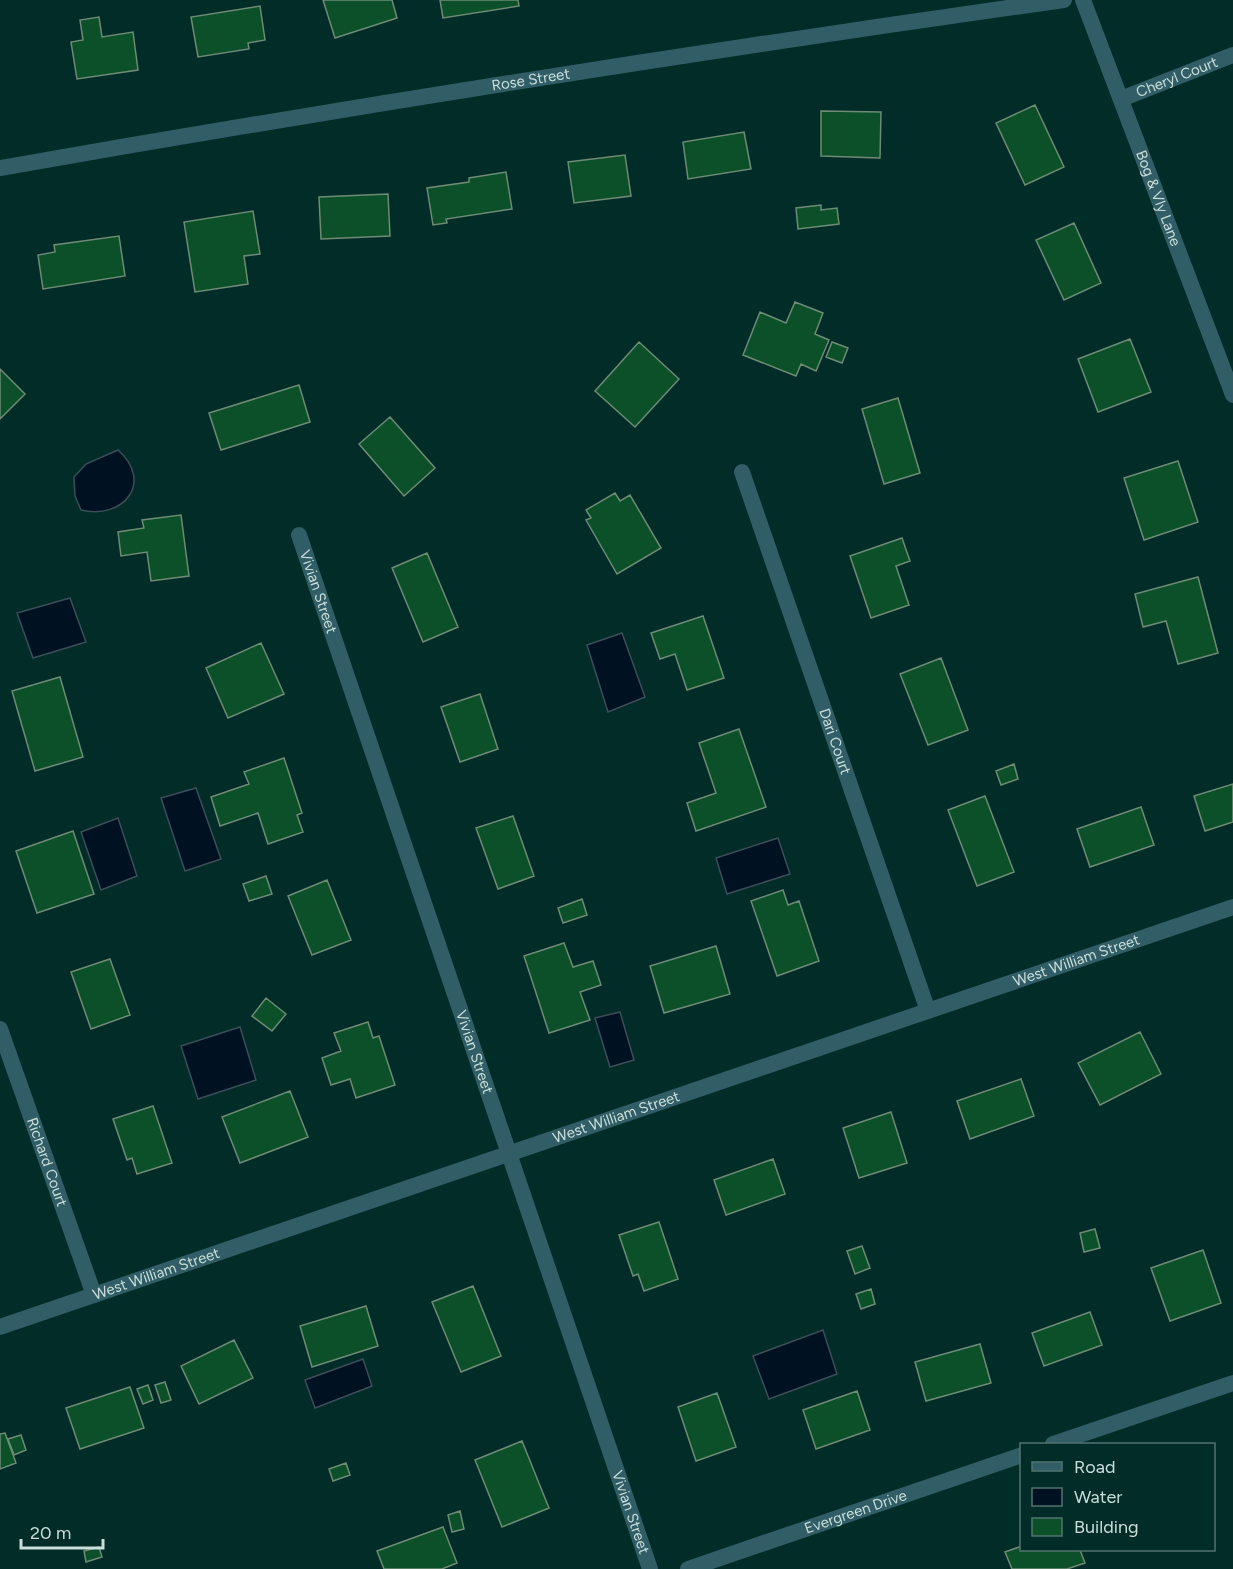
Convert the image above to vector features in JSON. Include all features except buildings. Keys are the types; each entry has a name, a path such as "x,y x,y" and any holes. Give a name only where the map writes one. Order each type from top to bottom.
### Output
{"street":[{"name":"Rose Street","path":"0,168 188,135 787,40 1064,0"},
{"name":"Bog & Vly Lane","path":"1083,0 1233,395"},
{"name":"Cheryl Court","path":"1121,99 1233,55"},
{"name":"Dari Court","path":"742,472 928,1011"},
{"name":"Vivian Street","path":"299,535 650,1569"},
{"name":"West William Street","path":"0,1327 1233,907"},
{"name":"Richard Court","path":"0,1029 94,1296"},
{"path":"1056,1443 1233,1383"},
{"name":"Evergreen Drive","path":"688,1569 1020,1456"}],"water":[{"path":"118,450 129,462 133,474 133,486 129,496 121,504 110,509 96,512 81,510 75,496 74,477 86,464"},
{"path":"70,598 86,642 33,658 17,613"},
{"path":"622,633 645,697 608,712 587,645"},
{"path":"196,788 221,859 185,871 161,798"},
{"path":"118,818 137,876 101,890 81,832"},
{"path":"778,838 790,874 727,894 716,858"},
{"path":"620,1012 634,1060 610,1067 595,1018"},
{"path":"240,1027 256,1080 198,1099 181,1046"},
{"path":"823,1330 837,1374 769,1399 753,1356"},
{"path":"363,1359 372,1386 315,1408 305,1380"}]}
